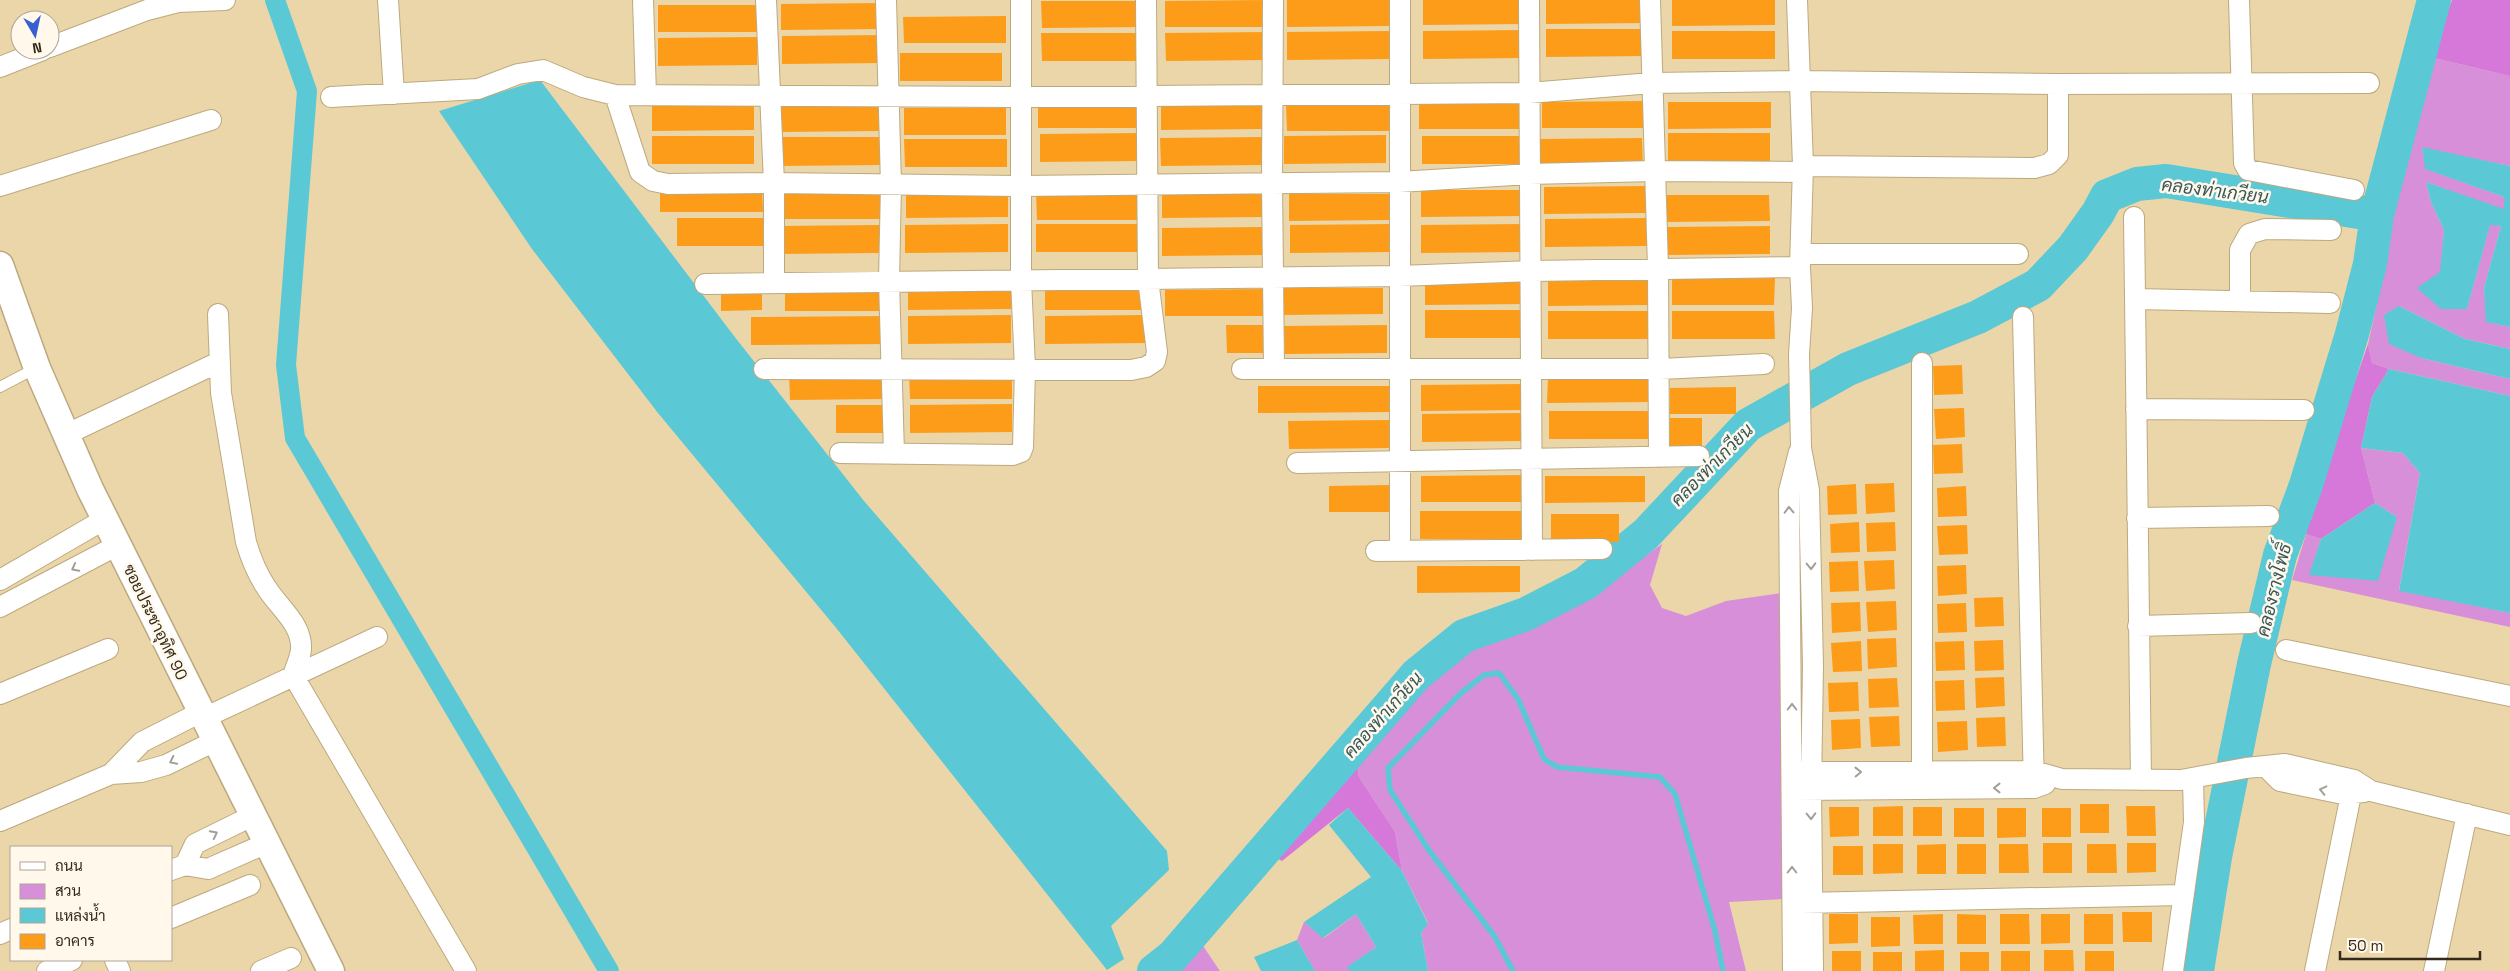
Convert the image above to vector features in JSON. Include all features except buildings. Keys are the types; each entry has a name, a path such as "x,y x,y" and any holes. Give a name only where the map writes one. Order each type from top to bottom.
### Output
{"street":[{"path":"60,43 147,10 178,2 225,0"},
{"path":"388,0 394,94"},
{"path":"643,0 646,96"},
{"path":"766,0 774,183 774,283"},
{"path":"886,0 891,185 890,280 894,454"},
{"path":"840,453 1013,455 1021,452 1024,440 1025,368 1021,280 1021,0"},
{"path":"764,369 1025,368 1131,370 1146,367 1155,361 1157,352 1148,279 1146,0"},
{"path":"1273,0 1272,276 1274,368"},
{"path":"1400,0 1400,551"},
{"path":"1529,0 1528,174 1531,271 1532,550"},
{"path":"1650,0 1660,369 1659,457"},
{"path":"1797,0 1802,169 1801,417 1800,448 1789,491 1792,666 1813,902 1813,971"},
{"path":"2239,0 2244,163 2248,170 2354,190"},
{"path":"0,67 18,60"},
{"path":"331,97 478,89 518,74 543,70 583,87 615,95 646,96 1021,97 1529,93 1652,83 1799,81 2243,85 2369,83"},
{"path":"615,95 640,172 653,181 668,184 774,183 1021,186 1399,182 1528,174 1654,171 2034,168 2049,164 2058,155 2058,84"},
{"path":"0,186 211,120"},
{"path":"2134,217 2140,780"},
{"path":"2240,301 2240,250 2248,234 2265,229 2331,230"},
{"path":"705,284 890,280 1399,276 1658,268 1801,260 2018,254"},
{"name":"ซอยประชาอุทิศ 90","path":"0,265 37,368 65,435 105,519 331,971"},
{"path":"2135,299 2330,303"},
{"path":"218,314 222,402 246,542 253,565 267,590 292,621 300,637 301,650 293,676 466,971"},
{"path":"2023,317 2034,779"},
{"path":"65,435 219,362"},
{"path":"1922,363 1922,780"},
{"path":"1242,369 1660,369 1764,364"},
{"path":"2136,409 2304,410"},
{"path":"1794,971 1792,904 1814,666 1809,490 1800,448"},
{"path":"1297,463 1699,456"},
{"path":"2137,518 2269,516"},
{"path":"0,580 105,519"},
{"path":"1790,536 1811,535"},
{"path":"2,600 118,545"},
{"path":"1376,551 1602,549"},
{"path":"2138,626 2251,623"},
{"path":"111,774 142,742 377,637"},
{"path":"0,694 108,649"},
{"path":"2286,650 2510,696"},
{"path":"1792,666 1814,666"},
{"path":"0,821 111,774 141,772 166,765 217,740"},
{"path":"1802,781 2140,780 2198,778 2246,768 2266,767 2280,780 2358,789 2510,825"},
{"path":"2173,971 2182,895 2194,822 2198,778"},
{"path":"2315,971 2358,789"},
{"path":"2434,971 2467,814"},
{"path":"178,867 195,844 254,815"},
{"path":"178,867 208,869 267,843"},
{"path":"172,918 250,885"},
{"path":"1792,904 1813,902 2182,895"},
{"path":"261,971 291,958"},
{"path":"47,971 70,961"}],"lane":[{"path":"0,387 37,368"}],"green space":[{"path":"2430,57 2510,76 2510,166 2422,148 2426,169 2504,197 2504,210 2426,182 2431,202 2444,230 2441,272 2467,309 2490,224 2501,226 2484,288 2487,322 2510,327 2510,349 2465,339 2399,306 2421,358 2510,379 2510,396 2389,369 2372,363 2368,344 2383,276 2404,135"},
{"path":"2361,448 2403,453 2420,473 2399,590 2510,613 2510,627 2292,580 2306,534 2321,539 2310,575 2397,517 2375,503"},
{"path":"1662,544 1650,585 1662,608 1686,616 1726,601 1781,593 1783,899 1729,902 1746,971 1428,971 1421,933 1428,923 1402,871 1395,832 1359,777 1357,766 1446,662 1483,638 1584,600"},
{"path":"1356,914 1376,947 1348,967 1350,971 1315,971 1297,940 1304,922 1324,938"},
{"path":"1199,940 1220,971 1168,971"}],"shaded area":[{"path":"2452,0 2510,0 2510,76 2430,57"},
{"path":"2368,344 2372,363 2389,369 2372,397 2361,448 2375,503 2321,539 2306,534 2308,517"},
{"path":"1357,766 1359,777 1395,832 1402,871 1348,808 1282,861 1266,852 1342,771"}],"water":[{"path":"540,80 734,336 864,501 1167,851 1169,870 1111,926 1124,959 1107,970 837,629 658,413 532,249 439,111"},
{"path":"2422,147 2510,166 2510,327 2486,322 2484,288 2501,226 2490,225 2467,309 2441,309 2417,288 2440,272 2444,230 2431,202 2426,182 2504,209 2504,197 2425,169"},
{"path":"2399,306 2465,339 2510,349 2510,379 2421,358 2389,344 2384,315"},
{"path":"2389,369 2510,396 2510,613 2399,591 2420,473 2403,453 2361,448 2372,397"},
{"path":"2375,503 2397,517 2378,581 2309,575 2321,539"},
{"path":"1348,808 1402,871 1428,924 1421,933 1428,971 1350,971 1347,967 1376,947 1356,914 1323,938 1304,922 1371,877 1329,825"},
{"path":"1297,940 1315,971 1261,971 1254,957"}],"waterway":[{"path":"275,0 307,91 286,365 295,438 609,971"},
{"name":"คลองรางโพธิ์","path":"2197,971 2215,857 2254,664 2280,555 2306,485 2352,334 2370,264 2377,215 2434,0"},
{"name":"คลองท่าเกวียน","path":"1154,971 1173,956 1416,675 1464,636 1526,614 1586,583 1646,534 1748,425 1848,369 1978,317 2038,285 2073,248 2098,213 2107,196 2137,184 2166,181 2377,215"},
{"path":"1513,971 1495,937 1428,849 1390,790 1388,768 1460,694 1484,675 1499,673 1518,699 1544,759 1557,767 1660,777 1675,794 1715,931 1723,971"}]}
